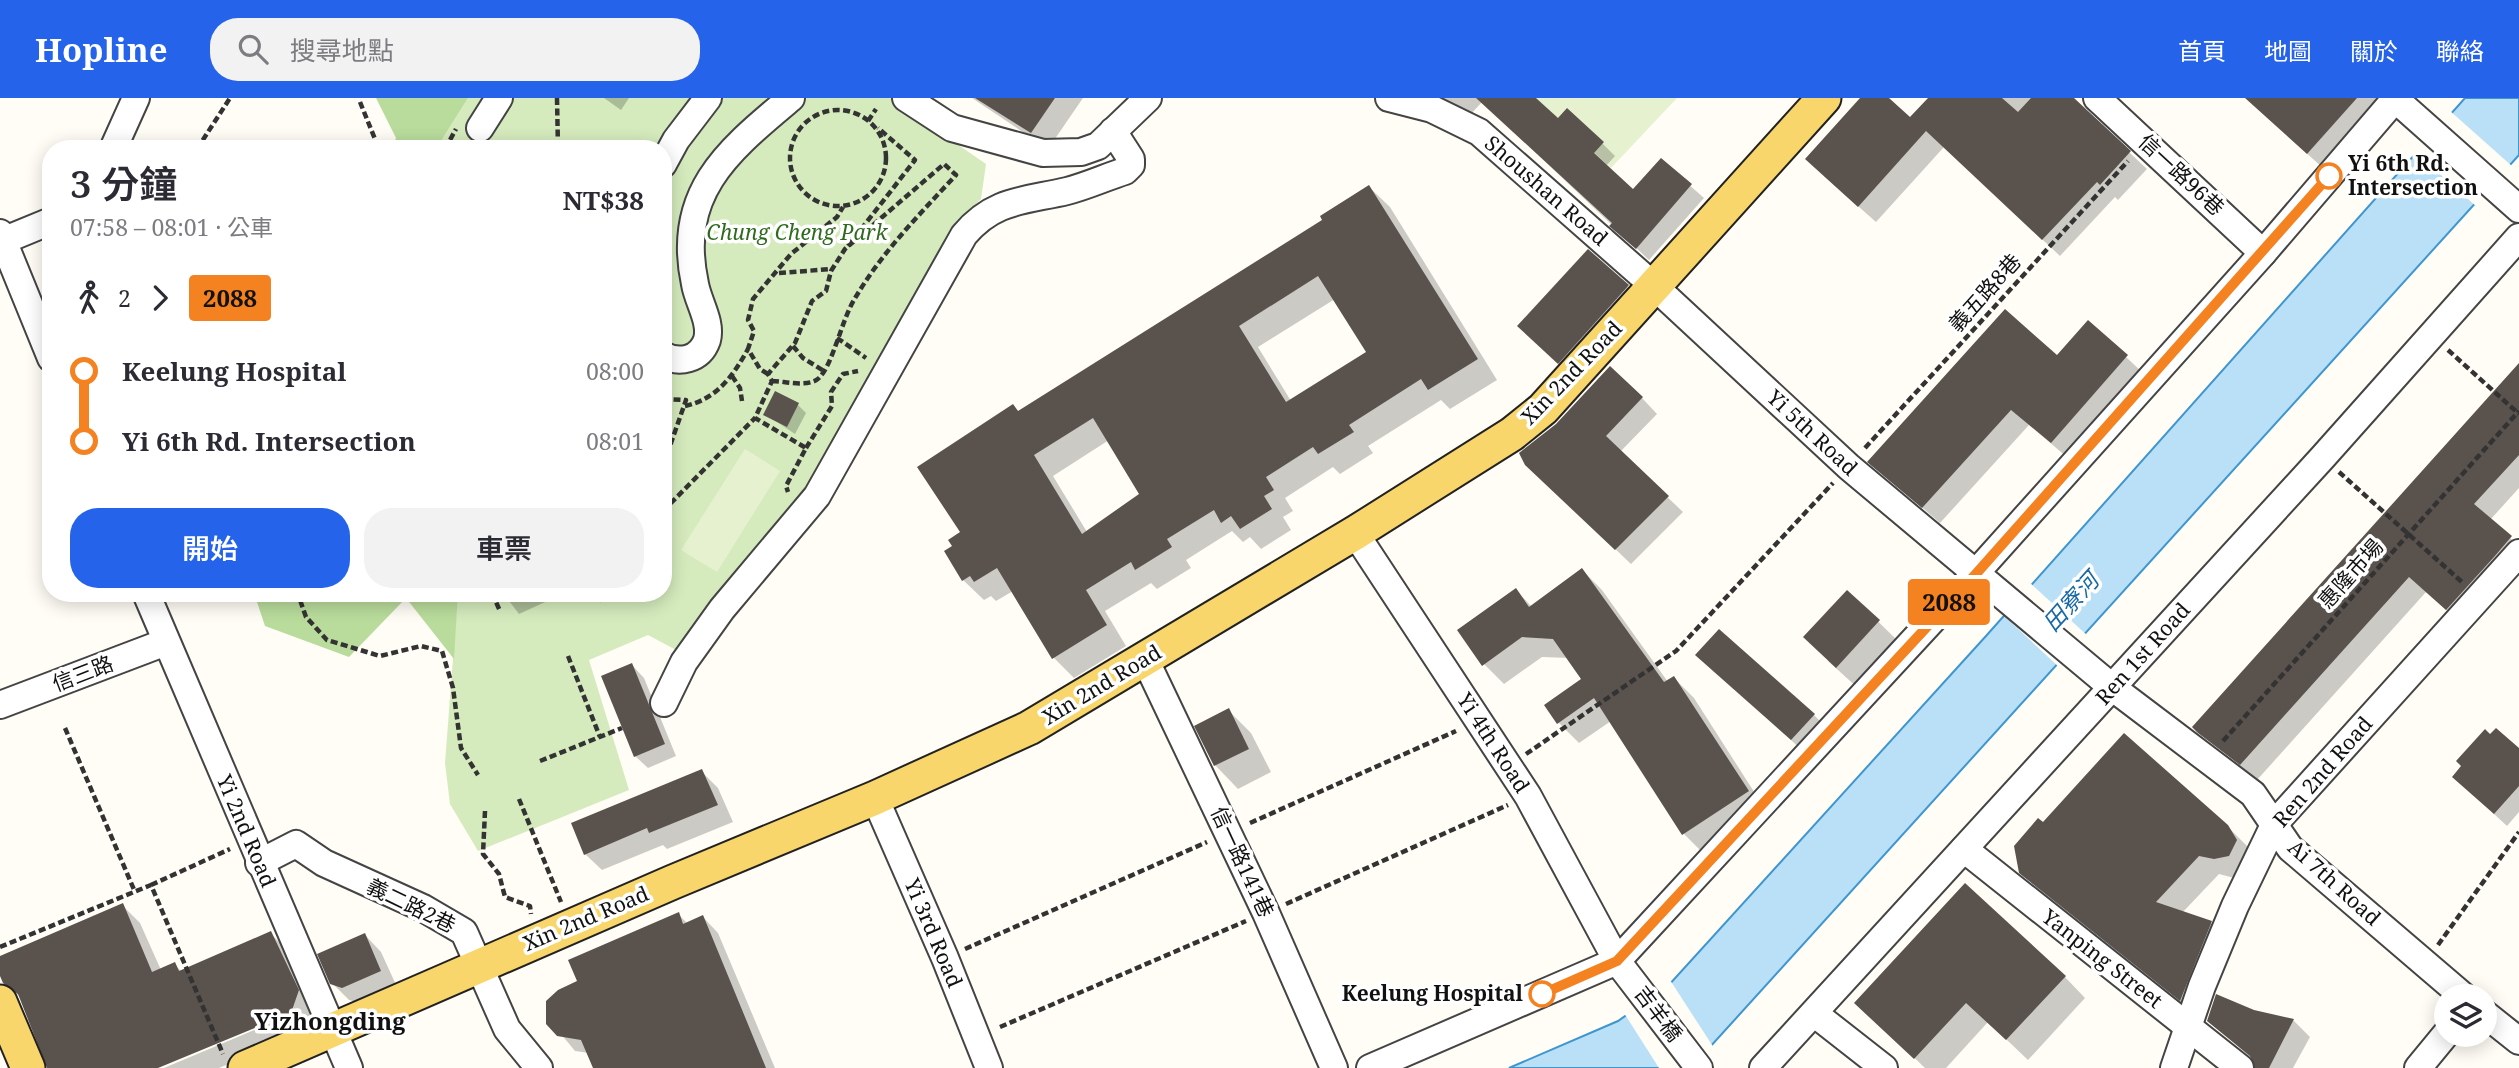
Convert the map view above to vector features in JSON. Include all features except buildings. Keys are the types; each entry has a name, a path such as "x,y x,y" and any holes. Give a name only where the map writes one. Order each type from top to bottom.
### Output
{"main road":[{"name":"Xin 2nd Road","path":"234,1062 333,1030 875,798 1029,728 1355,533 1512,434 1532,417 1824,98"},
{"path":"0,1002 28,1068"},
{"path":"0,1061 3,1068"}],"street":[{"path":"117,140 136,98"},
{"path":"470,125 499,98"},
{"path":"672,147 708,98"},
{"path":"672,359 686,360 701,350 707,340 707,321 695,286 691,246 698,204 709,181 733,148 792,98"},
{"path":"906,98 952,128 1022,150 1080,152 1098,146 1149,98"},
{"name":"Shoushan Road","path":"1390,98 1432,109 1479,132 1654,286"},
{"name":"信一路96巷","path":"2097,98 2263,253"},
{"path":"1370,1068 1617,961 1975,575 2263,253 2395,98 2519,209"},
{"path":"664,704 684,662 722,609 817,496 969,229 990,210 1001,205 1071,190 1125,171 1131,165 1131,159 1113,131"},
{"path":"42,223 1,239 42,337"},
{"name":"Ren 1st Road","path":"1763,1068 2113,688 2519,237"},
{"name":"Yi 5th Road","path":"1654,286 1849,467 2113,688"},
{"name":"Yi 4th Road","path":"1355,533 1528,796 1617,961"},
{"name":"Ren 2nd Road","path":"2174,1068 2202,986 2235,906 2275,823 2519,553"},
{"name":"Yi 2nd Road","path":"150,602 349,1068"},
{"name":"信三路","path":"0,705 166,642"},
{"name":"信一路141巷","path":"1145,659 1266,912 1334,1068"},
{"name":"Ai 7th Road","path":"2113,688 2253,794 2290,848 2449,984"},
{"name":"Yi 3rd Road","path":"875,798 945,958 989,1068"},
{"name":"義二路2巷","path":"254,851 296,844 324,863 423,908 464,932 507,1029 539,1068"},
{"name":"Yanping Street","path":"1964,849 2240,1068"},
{"name":"吉羊橋","path":"1617,961 1699,1068"},
{"path":"1815,1014 1884,1068"},
{"path":"2497,1024 2519,1041"},
{"path":"2418,1068 2435,1047"}],"path":[{"path":"203,140 230,98"},
{"path":"557,98 558,140"},
{"path":"360,102 375,140"},
{"path":"768,374 793,346 812,301 826,291 832,269 845,249 915,160 868,121 854,111 837,109 821,112 801,127 790,150 790,166 795,182 806,195 819,203 844,206 864,200 883,175 887,161 885,145 879,131 868,121"},
{"path":"868,121 876,109"},
{"path":"454,140 470,125"},
{"name":"義五路8巷","path":"1508,766 1676,651 1849,467 2146,142"},
{"path":"772,381 810,383 818,380 824,371 841,322 885,253 956,175 944,164 845,249"},
{"path":"685,406 710,397 732,376 748,349 754,331 748,320 753,299 778,273 791,254 836,217 844,206"},
{"path":"778,273 832,269"},
{"path":"2431,335 2518,413"},
{"path":"795,522 786,486 832,406 831,392 843,374 858,371 866,359 837,338"},
{"path":"793,346 803,358 824,371"},
{"path":"748,349 760,369 768,374 772,381"},
{"path":"732,376 740,388 742,401"},
{"path":"672,501 754,418 772,381"},
{"path":"672,399 686,400 672,441"},
{"name":"惠隆市場","path":"2206,759 2518,413"},
{"path":"754,418 806,448"},
{"path":"2323,457 2478,597"},
{"path":"301,602 306,617 327,640 380,656 421,646 442,651 453,688 461,748 478,775"},
{"path":"496,602 500,611"},
{"path":"568,656 600,737"},
{"path":"65,728 135,892"},
{"path":"540,761 622,728"},
{"path":"519,799 571,926"},
{"path":"485,811 483,853 499,874 505,897 533,908 526,918"},
{"path":"2425,963 2519,832"},
{"path":"0,947 135,892 254,851"},
{"path":"151,886 234,1062"}],"green space":[{"path":"376,98 468,98 442,140 395,140"},
{"name":"Chung Cheng Park","path":"468,98 890,98 986,164 981,199 964,215 946,243 809,490 676,650 648,635 589,660 629,790 478,851 450,804 445,763 457,602 672,602 672,140 442,140"},
{"path":"1536,98 1677,98 1611,168"},
{"path":"745,449 780,471 717,572 681,550"},
{"path":"257,602 402,602 349,657 265,626"},
{"path":"409,602 457,602 454,659"}],"water":[{"name":"田寮河","path":"2465,98 2519,98 2519,155 1710,1047 1679,1068 1509,1068 1618,1021 1668,986 1986,636"}],"pier":[{"path":"2449,110 2513,167 2477,207 2413,150"},
{"path":"2029,582 2089,637 2060,668 2001,613"},
{"path":"1670,980 1714,1048 1686,1068 1659,1068 1624,1013"}],"bus line":[{"name":"2088","path":"1542,994 1617,961 1975,575 2329,176"}],"place":[{"name":"Yi 6th Rd. Intersection","path":"2329,176"},
{"name":"Keelung Hospital","path":"1542,994"}],"district":[{"name":"Yizhongding","path":"330,1022"}]}
